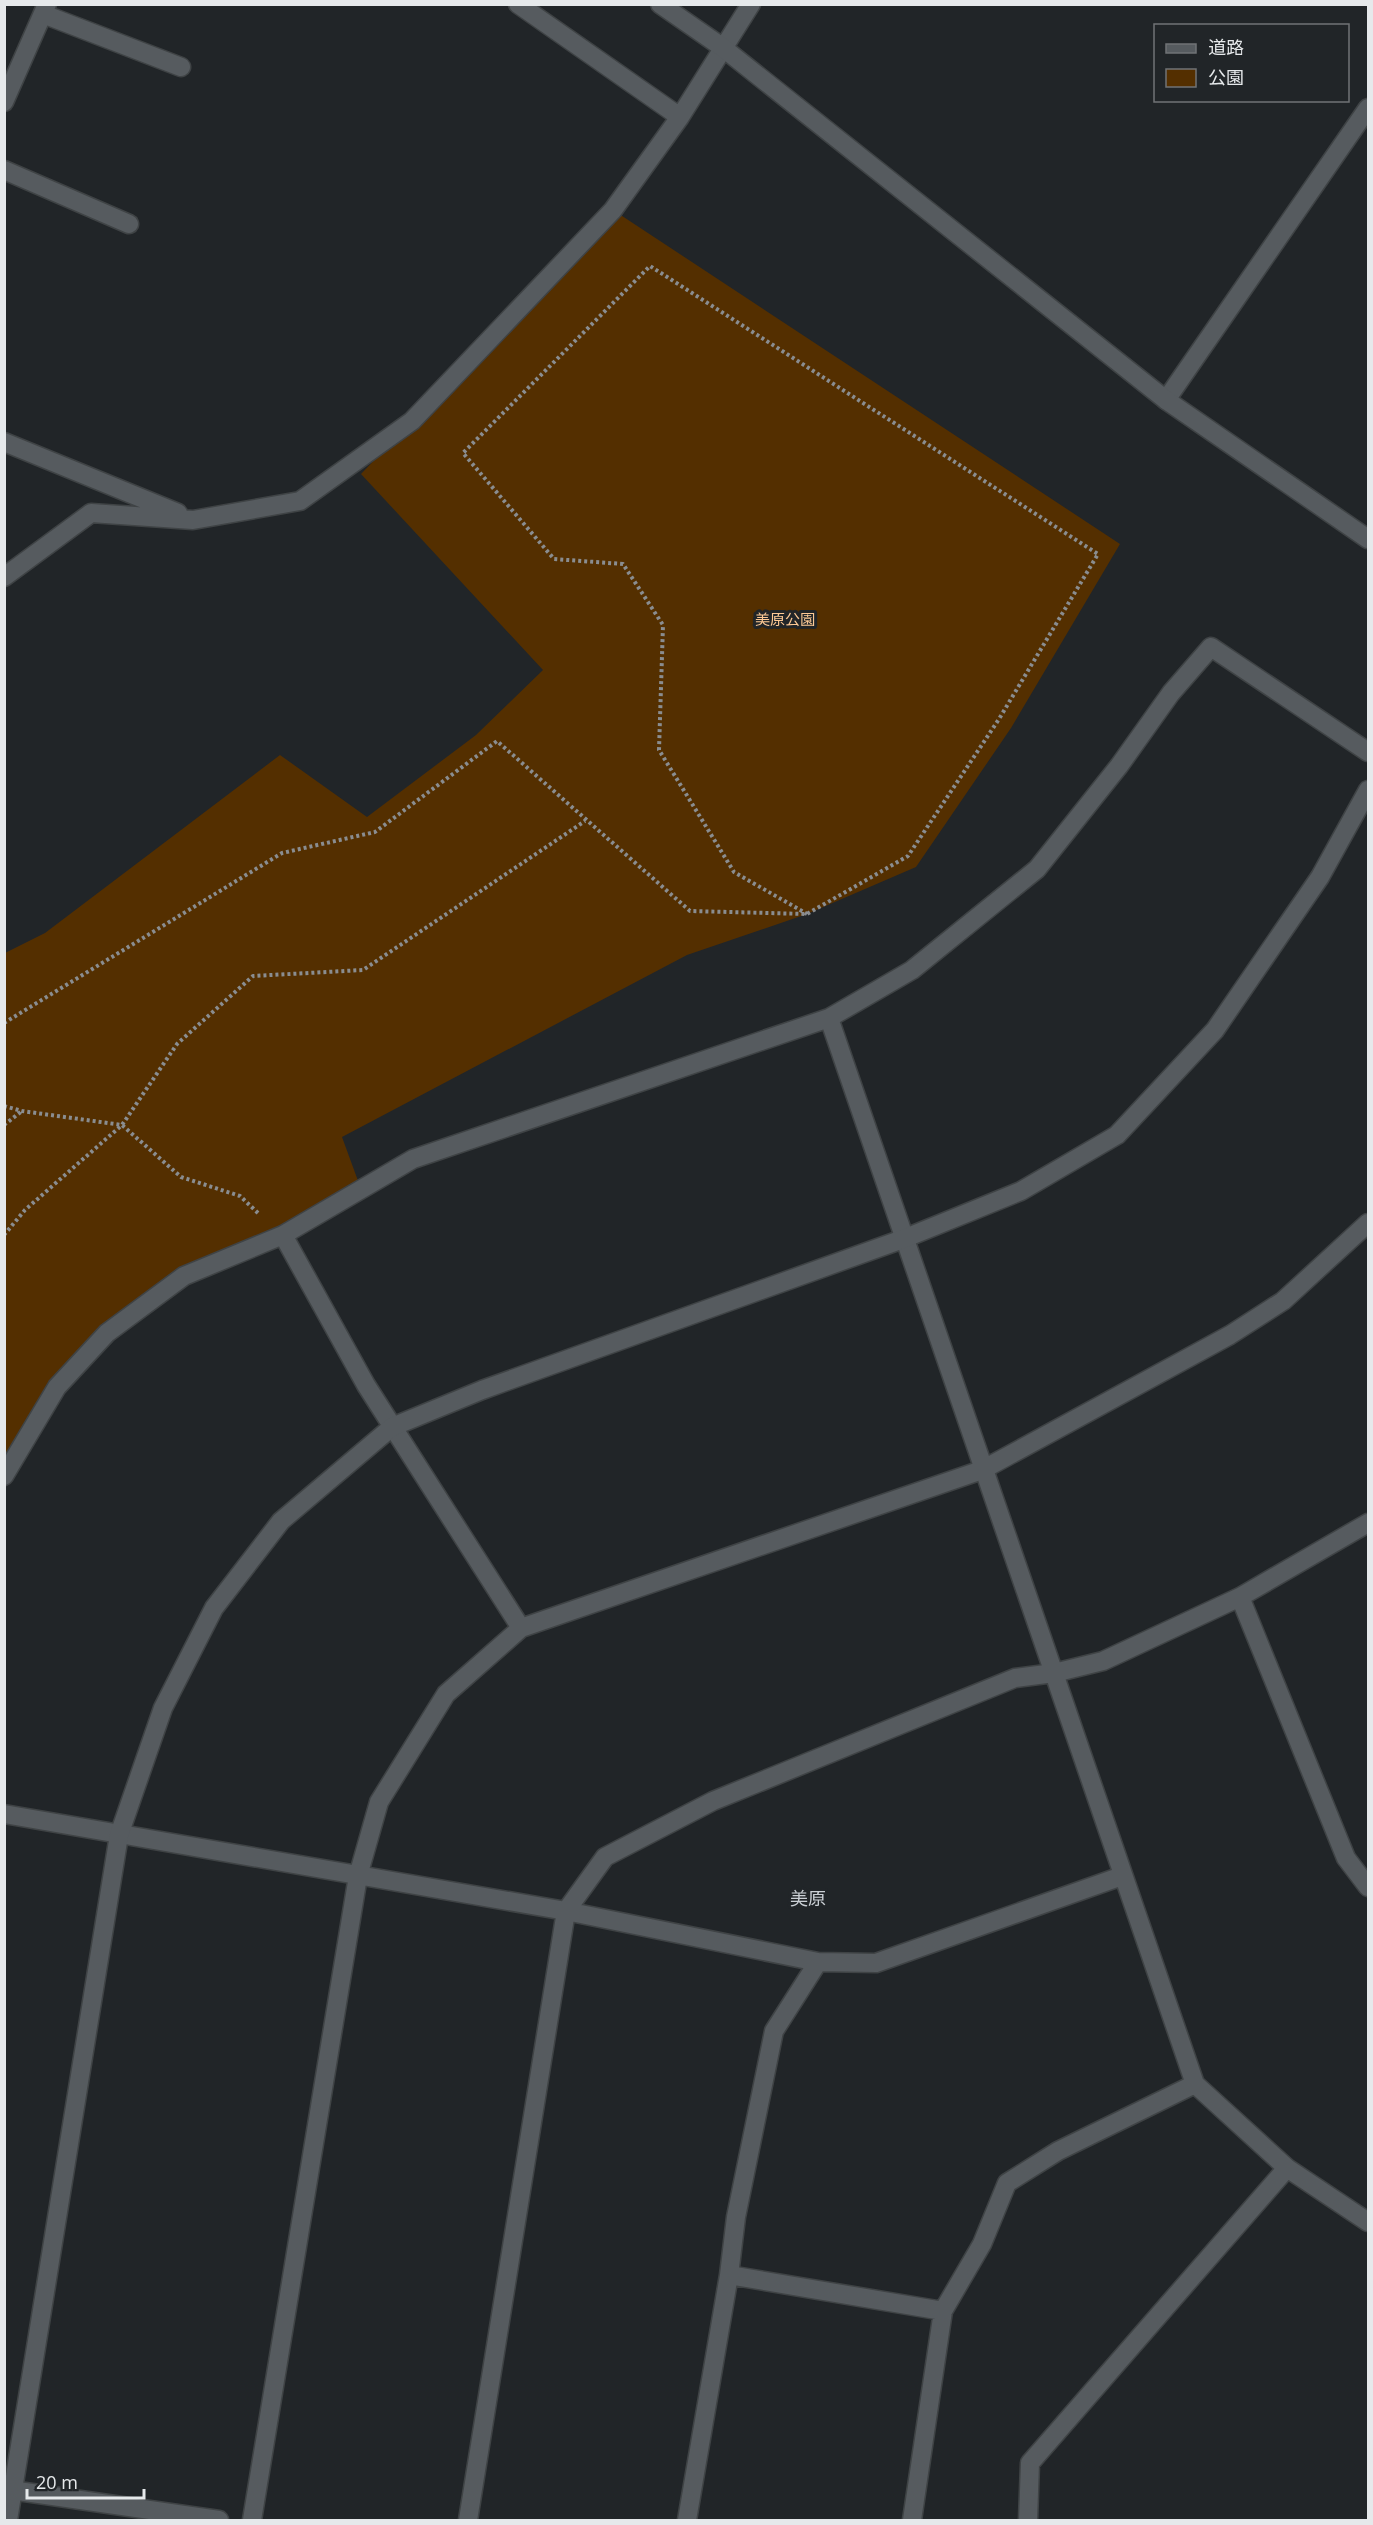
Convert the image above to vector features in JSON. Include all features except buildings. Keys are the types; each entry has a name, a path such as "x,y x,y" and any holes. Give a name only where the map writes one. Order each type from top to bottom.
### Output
{"street":[{"path":"518,4 681,117"},
{"path":"660,4 722,47 1166,400 1368,539"},
{"path":"4,577 91,513 193,520 300,501 412,421 612,210 681,117 722,47 751,4"},
{"path":"4,102 45,9 181,67"},
{"path":"1166,400 1368,108"},
{"path":"4,170 129,224"},
{"path":"4,442 193,520"},
{"path":"4,1476 57,1388 107,1334 184,1276 283,1235 413,1159 829,1018 912,969 1037,869 1119,766 1171,693 1211,647 1368,752"},
{"path":"8,2520 9,2489 119,1835 163,1708 214,1608 281,1521 392,1427 482,1390 903,1239 1021,1191 1117,1135 1215,1030 1320,877 1368,790"},
{"path":"829,1018 982,1470 1195,2084 1287,2168 1368,2222"},
{"path":"252,2520 358,1876 379,1802 446,1694 521,1628 982,1470 1230,1335 1283,1301 1368,1223"},
{"path":"283,1235 392,1427 521,1628"},
{"path":"468,2520 566,1911 605,1857 713,1801 1015,1678 1054,1673 1103,1661 1240,1597 1368,1523"},
{"path":"1240,1597 1346,1858 1368,1887"},
{"path":"4,1814 566,1911 818,1962 876,1963 1122,1876"},
{"path":"687,2520 729,2275 736,2217 774,2031 818,1962"},
{"path":"912,2520 943,2311 982,2244 1008,2183 1058,2151 1195,2084"},
{"path":"1028,2520 1030,2463 1287,2168"},
{"path":"729,2275 943,2311"},
{"path":"9,2489 219,2520"}],"path":[{"path":"4,1023 282,853 375,832 497,741 585,821 690,911 807,914 908,856 999,719 1098,554 650,266 463,453 554,559 623,564 663,625 659,750 734,872 807,914"},
{"path":"4,1234 25,1210 123,1125 177,1044 253,976 363,970 585,821"},
{"path":"4,1106 22,1111 123,1125 181,1177 240,1196 283,1235"},
{"path":"4,1125 22,1111"}],"green space":[{"name":"美原公園","path":"613,210 1120,544 1011,728 916,867 807,914 687,955 342,1137 361,1189 184,1276 57,1387 5,1476 5,953 45,933 280,755 367,817 476,735 543,670 361,474"}],"district":[{"name":"美原","path":"808,1899"}]}
